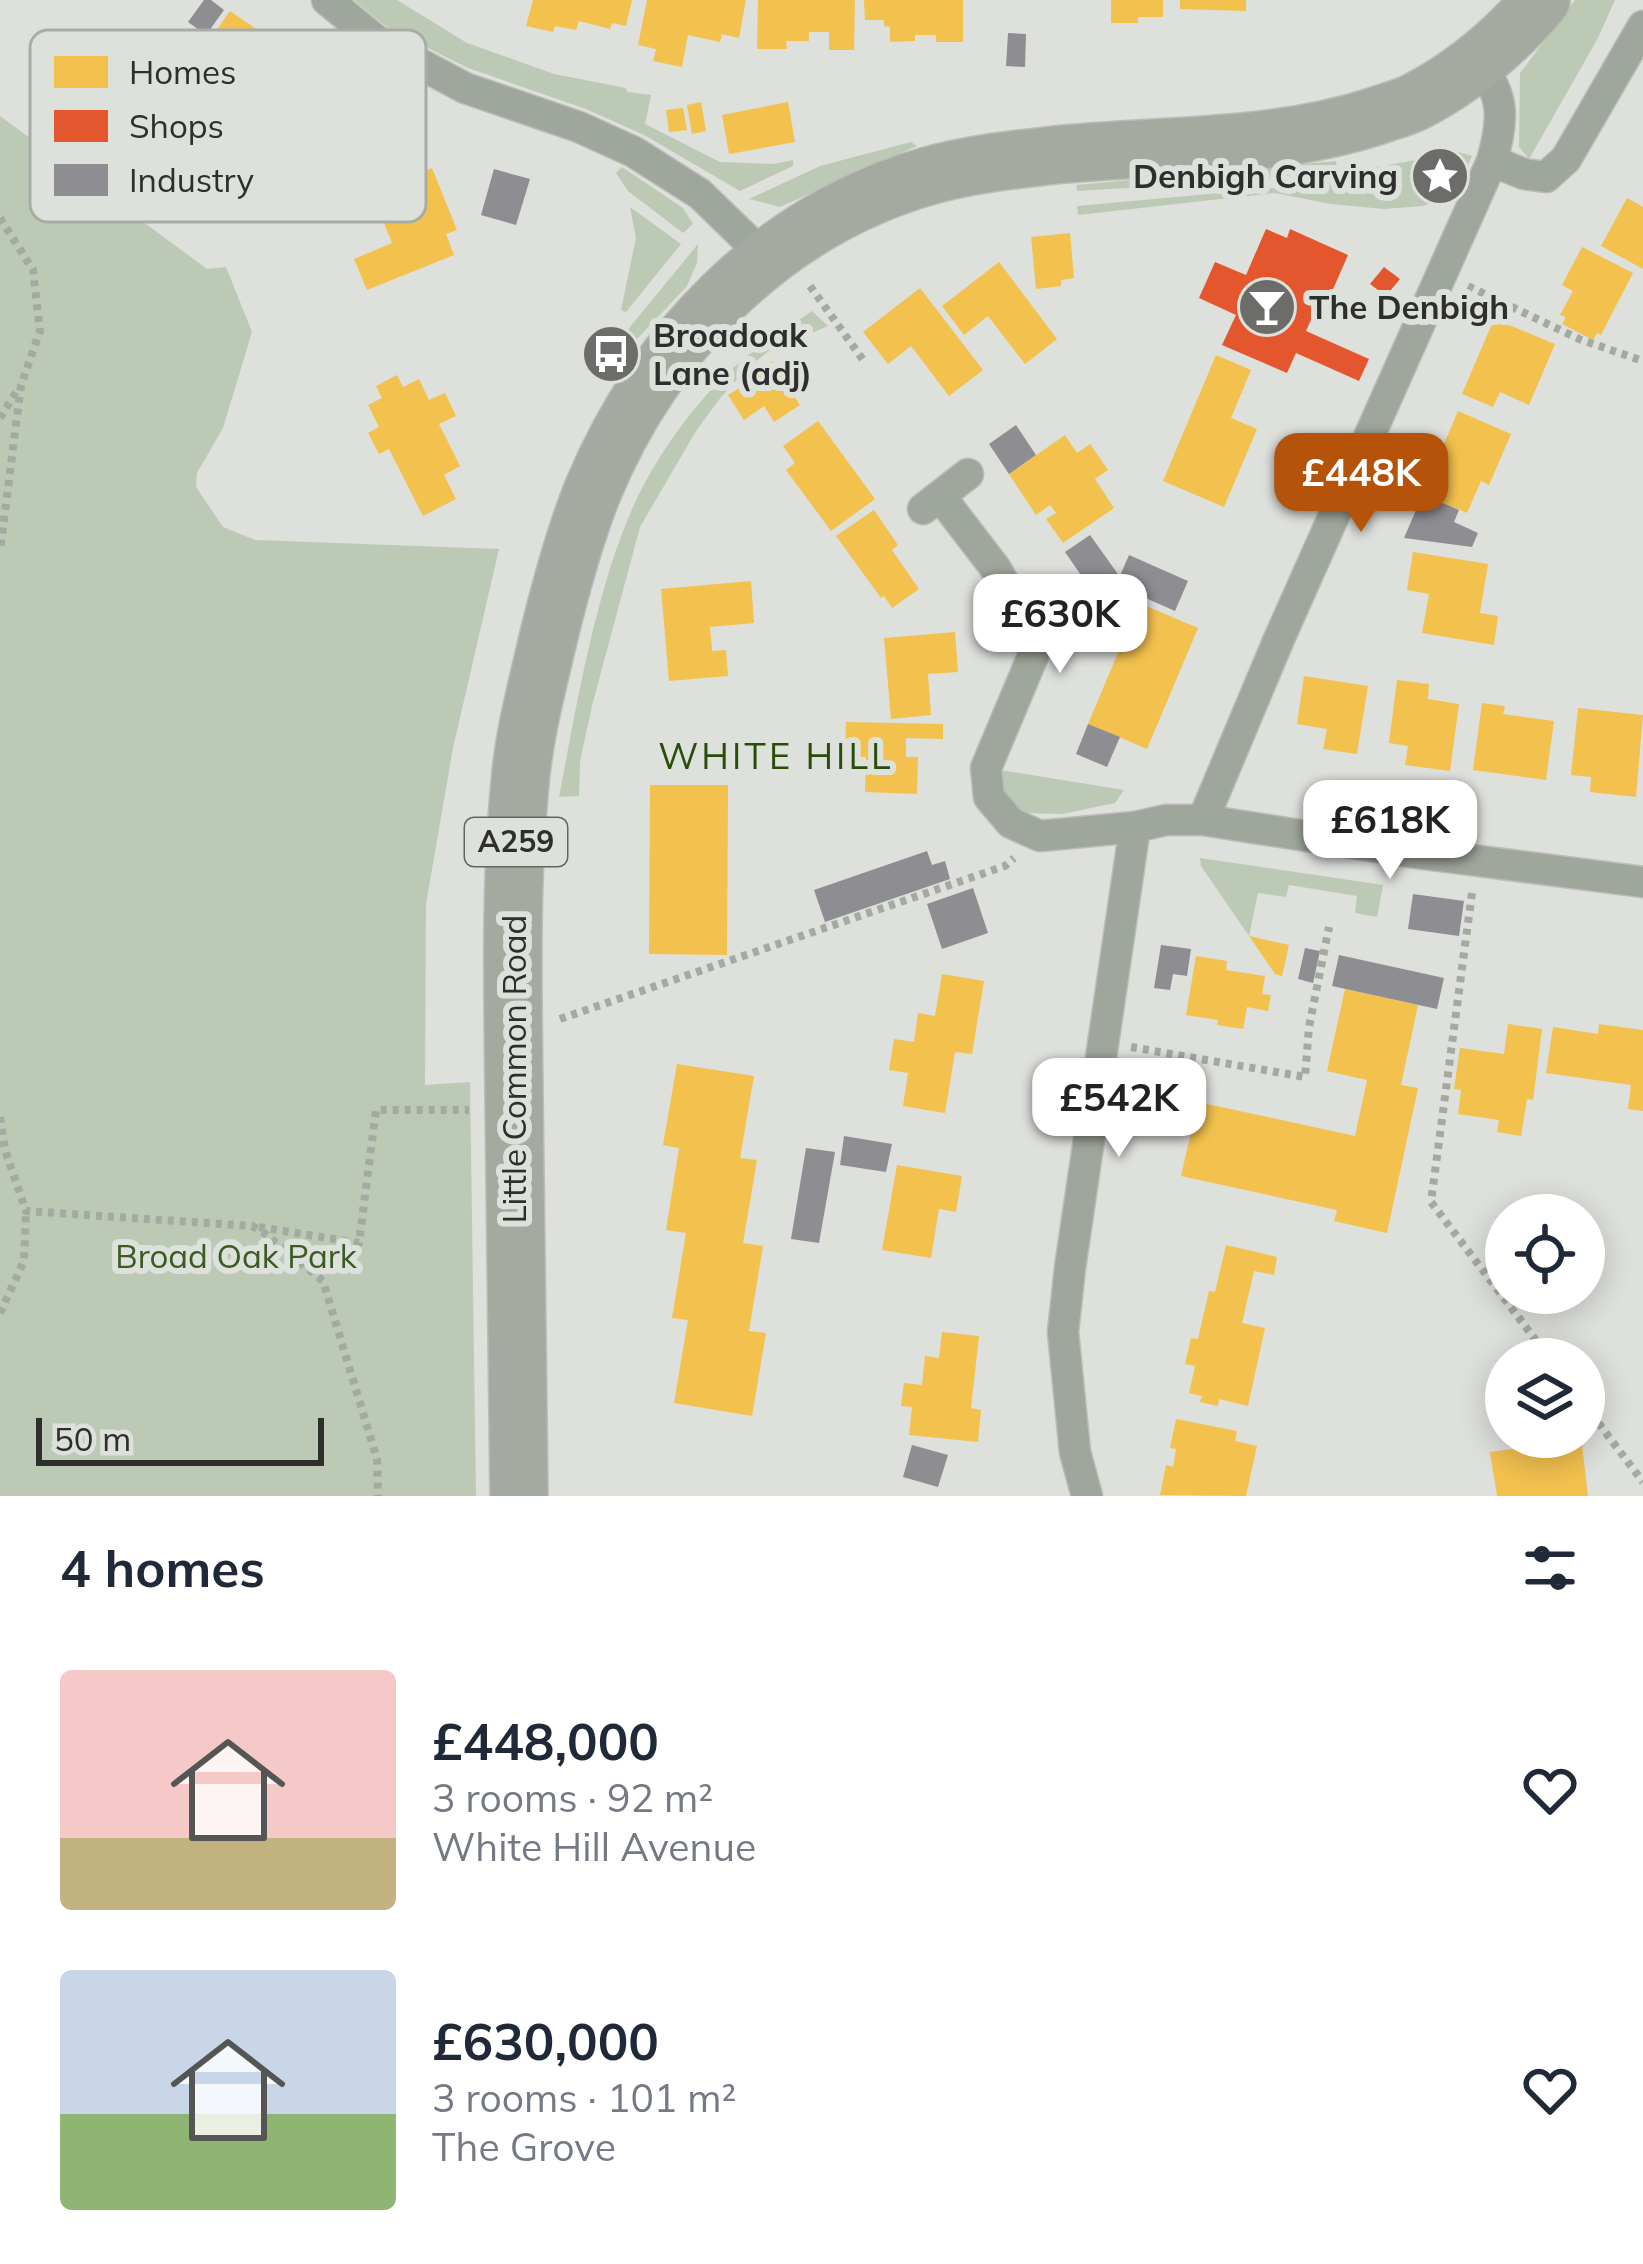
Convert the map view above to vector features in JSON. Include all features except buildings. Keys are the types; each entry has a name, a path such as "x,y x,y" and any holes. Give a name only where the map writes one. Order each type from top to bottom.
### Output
{"highway":[{"name":"Little Common Road","path":"519,1496 512,902 520,777 562,580 592,491 662,364 713,303 772,252 862,201 925,177 994,161 1246,143 1347,125 1413,104 1478,64 1541,0"}],"street":[{"path":"327,0 363,30"},
{"path":"1492,161 1546,177 1566,159 1632,70 1643,26"},
{"path":"1203,820 1492,161 1502,124 1493,81 1478,64"},
{"path":"426,67 465,88 579,127 634,152 700,194 772,252"},
{"path":"968,474 931,502 996,569 1038,644 986,769 989,796 1011,823 1040,836 1166,820 1203,820 1643,882"},
{"path":"1087,1496 1075,1452 1063,1331 1135,827"}],"path":[{"path":"0,218 33,270 40,331 21,385 0,551"},
{"path":"772,252 866,364"},
{"path":"1441,274 1579,339 1643,361"},
{"path":"0,418 21,385"},
{"path":"513,1035 1005,866 1040,836"},
{"path":"1470,907 1431,1202 1534,1338"},
{"path":"1103,1042 1306,1077 1309,1027 1329,927"},
{"path":"26,1211 252,1226 359,1243 376,1110 514,1110"},
{"path":"0,1117 3,1147 26,1211 24,1261 0,1313"},
{"path":"252,1226 323,1281 376,1460 378,1496"},
{"path":"1605,1432 1643,1482"}],"green space":[{"path":"354,0 397,0 467,43 554,74 651,95 645,124 720,162 793,160 793,166 740,191 644,135 586,109 468,68 426,47 426,30 388,28"},
{"path":"1575,0 1615,0 1529,159 1519,147 1520,73"},
{"name":"Broad Oak Park","path":"0,116 30,138 30,222 143,222 207,269 226,267 252,332 223,428 197,473 196,487 223,527 255,540 499,549 453,748 426,904 425,1085 470,1082 476,1496 0,1496"},
{"path":"911,142 917,146 780,207 749,199 820,166"},
{"path":"1459,152 1472,156 1454,195 1423,206 1384,209 1275,193 1078,215 1077,206 1274,188"},
{"path":"1336,161 1337,167 1265,180 1077,191 1076,185"},
{"path":"622,167 683,208 693,224 683,233 628,191 616,173"},
{"path":"630,207 681,244 626,312 621,310 636,238"},
{"path":"698,244 697,263 687,286 619,358 612,349"},
{"path":"812,311 828,326 769,351 721,397 640,527 593,702 580,761 579,796 559,797 604,587 643,486 674,435 722,378"},
{"path":"1000,770 1124,790 1115,803 1062,814 1025,813 1004,796"},
{"path":"1200,858 1383,885 1377,917 1355,913 1357,896 1289,885 1286,897 1258,893 1249,936"}],"place":[{"name":"Denbigh Carving","path":"1440,176"},
{"name":"The Denbigh","path":"1267,307"},
{"name":"Broadoak Lane (adj)","path":"611,354"}],"district":[{"name":"WHITE HILL","path":"776,756"}]}
